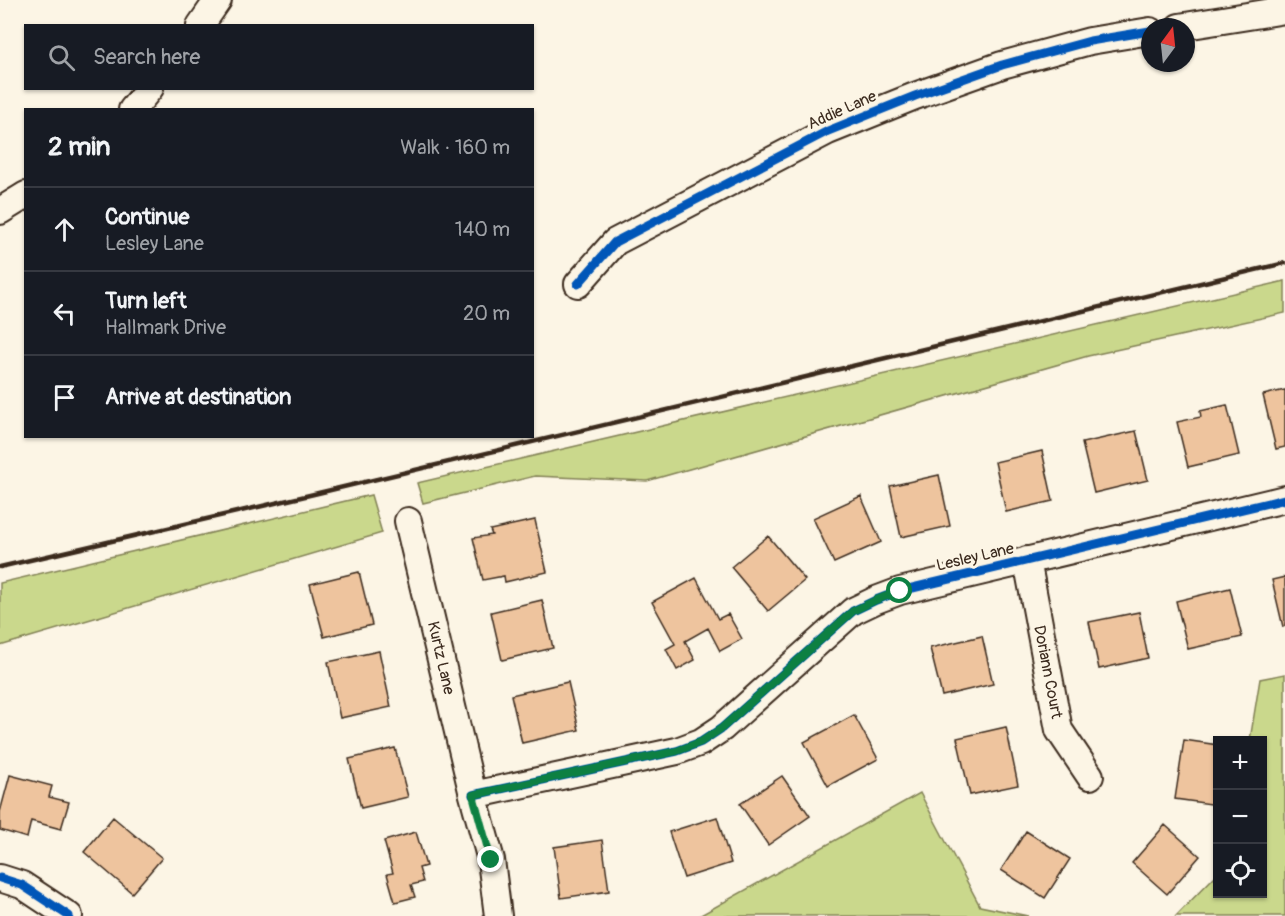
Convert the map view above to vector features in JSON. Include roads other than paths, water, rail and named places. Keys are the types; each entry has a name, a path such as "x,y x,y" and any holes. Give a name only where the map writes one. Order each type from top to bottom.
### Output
{"street":[{"path":"201,24 218,0"},
{"path":"1195,24 1285,10"},
{"name":"Addie Lane","path":"579,284 615,242 828,131 915,96 1002,65 1090,41 1141,32"},
{"path":"134,108 148,90"},
{"path":"0,211 24,196"},
{"name":"Lesley Lane","path":"473,795 677,751 701,742 722,728 853,611 900,591 1285,499"},
{"name":"Kurtz Lane","path":"408,521 473,795 491,860 498,916"},
{"name":"Doriann Court","path":"1027,560 1059,730 1090,776"},
{"path":"0,878 22,885 69,916"}],"railway":[{"path":"0,567 1285,263"}]}
